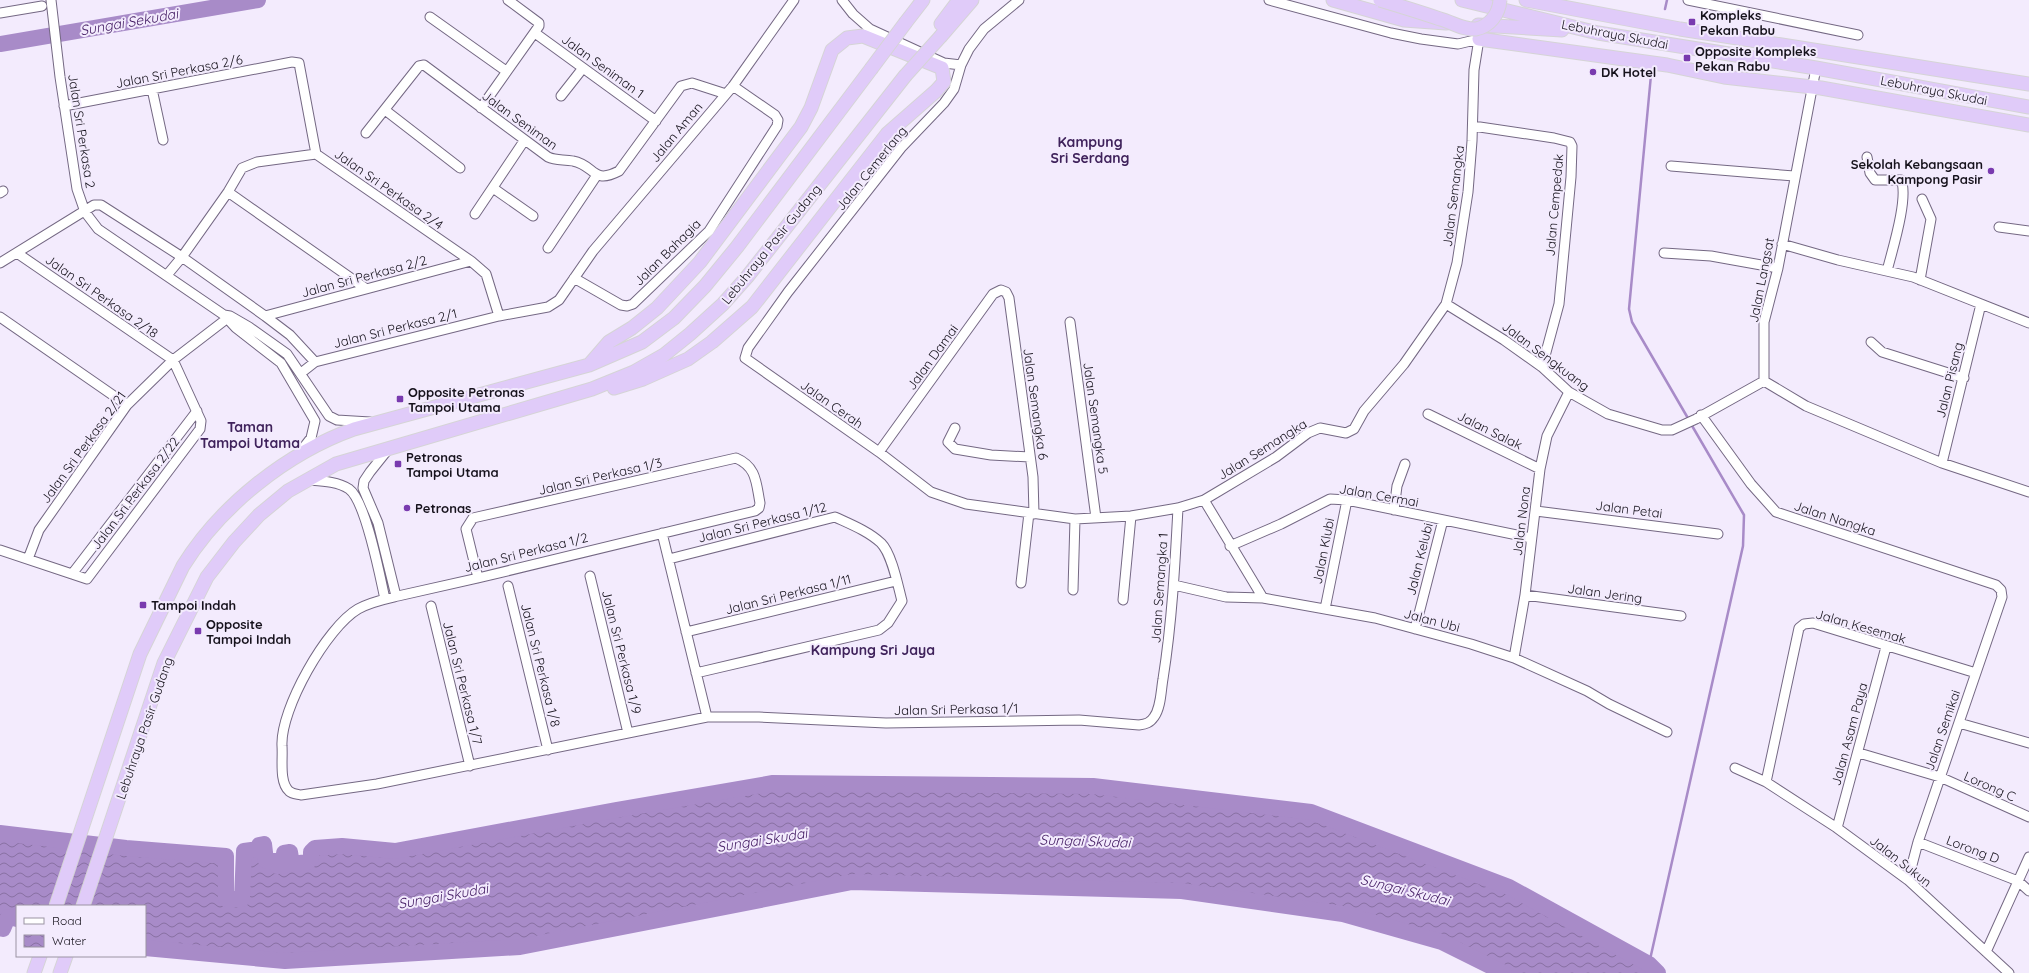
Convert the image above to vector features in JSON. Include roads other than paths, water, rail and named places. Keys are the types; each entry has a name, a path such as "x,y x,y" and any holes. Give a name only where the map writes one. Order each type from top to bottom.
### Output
{"highway":[{"name":"Lebuhraya Pasir Gudang","path":"56,905 89,802 140,654 183,566 191,554 219,521 246,494 296,458 333,437 381,422 589,365 642,342 674,318 705,286 923,0"},
{"path":"961,5 972,0"},
{"path":"961,5 976,0"},
{"path":"1333,0 1404,20 1598,33"},
{"path":"1380,0 1442,19 1459,27 1476,28 1493,20 1499,8 1500,0"},
{"name":"Lebuhraya Skudai","path":"1462,0 1598,33 1816,68 2029,107"},
{"name":"Lebuhraya Skudai","path":"1526,0 1680,29 2029,84"},
{"path":"1549,0 1564,8"},
{"name":"Lebuhraya Pasir Gudang","path":"83,905 164,663 207,577 234,542 259,515 305,480 336,464 592,389 634,372 664,355 723,304 757,264 961,5"},
{"path":"1478,39 1493,26"},
{"path":"589,365 609,342 632,328 656,308 700,262 801,127 811,108 832,50 847,38 863,36 942,68 944,82 936,92 887,134 752,307 712,342 688,359 643,379 617,388 602,390 592,389"},
{"path":"1478,39 1667,65 1724,77 1811,87 2029,125"},
{"path":"34,973 40,957"}],"street":[{"path":"481,108 535,34 539,26 539,23 508,0"},
{"name":"Jalan Aman","path":"559,300 593,251 733,86 794,0"},
{"path":"842,0 853,14 870,29 944,63 961,65"},
{"name":"Jalan Cemerlang","path":"745,358 748,348 788,292 901,148 944,103 954,89 961,65 969,49 984,29 1019,0"},
{"path":"1269,0 1391,33 1421,39 1458,44 1478,39"},
{"path":"1688,0 1858,35"},
{"name":"Jalan Sri Perkasa 2","path":"52,5 64,106 77,190 85,212 98,229 227,317 287,354 329,416 337,420 381,422"},
{"path":"0,13 42,6"},
{"path":"430,17 506,72"},
{"name":"Jalan Seniman 1","path":"535,34 656,121"},
{"name":"Jalan Semangka","path":"905,472 931,492 966,504 1075,519 1131,516 1178,508 1204,500 1276,457 1308,433 1320,428 1346,433 1354,429 1364,411 1404,364 1446,304 1460,248 1468,192 1473,126 1474,75 1478,39"},
{"name":"Jalan Sri Perkasa 2/6","path":"64,106 292,62 299,64"},
{"name":"Jalan Sri Perkasa 2/4","path":"299,64 316,154 470,261 486,274 499,316"},
{"name":"Jalan Seniman","path":"366,133 421,64 524,141 548,157 555,160 574,161 597,175"},
{"path":"561,96 583,68"},
{"name":"Jalan Langsat","path":"1764,381 1764,322 1778,268 1794,176 1816,68"},
{"path":"548,248 597,175 610,176 620,171 681,86 686,83 692,83 726,94"},
{"name":"Jalan Bahagia","path":"574,278 621,305 627,306 633,304 709,231 777,126 778,120 775,115 733,86"},
{"path":"152,90 163,140"},
{"path":"385,110 460,168"},
{"name":"Jalan Cempedak","path":"1473,126 1558,139 1570,142 1572,146 1571,177 1559,304 1542,367"},
{"path":"475,214 524,141"},
{"path":"167,275 182,257 228,192 242,168 257,162 316,154"},
{"path":"1867,157 1870,173 1875,180 1901,180 1903,185 1900,218 1887,271"},
{"path":"1672,166 1794,176"},
{"path":"493,188 533,216"},
{"path":"228,192 365,288"},
{"path":"1920,280 1931,219 1922,199"},
{"path":"0,264 94,205 101,204 182,257 265,316 290,335 315,362"},
{"path":"1999,227 2029,231"},
{"path":"1782,244 1920,280 2029,323"},
{"name":"Jalan Sri Perkasa 2/18","path":"17,253 173,360"},
{"path":"1664,253 1711,256 1778,268"},
{"name":"Jalan Sri Perkasa 2/2","path":"265,316 470,261"},
{"name":"Jalan Damai","path":"879,452 993,294 1001,290 1006,292 1008,298"},
{"name":"Jalan Semangka 6","path":"1008,298 1033,477 1031,514 1021,583"},
{"name":"Jalan Sri Perkasa 2/1","path":"301,373 315,362 499,316 548,307 559,300"},
{"name":"Jalan Sengkuang","path":"1446,304 1504,340 1542,367 1569,392 1608,414 1662,430 1672,430 1699,417 1764,381"},
{"name":"Jalan Pisang","path":"1942,463 1981,304"},
{"path":"0,317 127,405"},
{"name":"Jalan Sri Perkasa 2","path":"227,317 281,363 315,421 311,438 296,458"},
{"name":"Jalan Sri Perkasa 2/21","path":"28,559 38,530 127,405 173,360 227,317"},
{"name":"Jalan Semangka 5","path":"1070,322 1096,518"},
{"path":"1871,342 1882,352 1964,378"},
{"name":"Jalan Cerah","path":"745,358 879,452 905,472"},
{"path":"0,550 72,574 197,411 185,389 173,360"},
{"path":"1764,381 1806,406 1942,463 2029,492"},
{"name":"Jalan Nona","path":"1514,658 1525,595 1540,469 1548,436 1569,392"},
{"name":"Jalan Sri Perkasa 2/22","path":"72,574 87,579 200,429 201,421 197,411"},
{"name":"Jalan Salak","path":"1428,414 1540,469"},
{"name":"Jalan Nangka","path":"1699,417 1751,484 1776,512 1996,585 2001,590"},
{"path":"955,428 948,442 955,449 991,455 1030,458"},
{"path":"390,447 364,481 363,488 378,523 396,596"},
{"name":"Jalan Sri Perkasa 1/3","path":"478,578 466,529 473,518 736,458 745,462 751,468 755,477 760,503 759,508"},
{"path":"1394,510 1397,486 1405,464"},
{"path":"305,480 341,485 349,489 354,495 371,536 385,599"},
{"name":"Jalan Cermai","path":"1230,546 1281,524 1330,499 1347,500 1531,538"},
{"path":"1204,500 1230,546 1263,598"},
{"name":"Jalan Klubi","path":"1325,608 1347,500"},
{"name":"Jalan Sri Perkasa 1/2","path":"470,766 377,784 301,795 291,793 284,785 281,739 292,702 308,669 344,618 359,608 396,596 478,578 755,511 759,508"},
{"name":"Jalan Semangka 1","path":"1165,669 1174,586 1178,508"},
{"name":"Jalan Petai","path":"1536,511 1718,534"},
{"path":"1123,600 1131,516"},
{"name":"Jalan Sri Perkasa 1/12","path":"669,559 835,517 860,529 881,544 888,554 902,601 888,623 879,630 696,673"},
{"path":"1073,590 1075,519"},
{"name":"Jalan Kelubi","path":"1415,629 1443,520"},
{"path":"662,533 707,717"},
{"name":"Jalan Sri Perkasa 1/9","path":"590,576 628,733"},
{"name":"Jalan Sri Perkasa 1/11","path":"686,632 896,580"},
{"name":"Jalan Sri Perkasa 1/8","path":"508,586 548,750"},
{"name":"Jalan Ubi","path":"1174,586 1226,597 1263,598 1325,608 1375,618 1471,644 1514,658 1587,691 1609,704 1667,732"},
{"name":"Jalan Semikai","path":"1908,880 1918,842 2002,597 2001,590"},
{"name":"Jalan Jering","path":"1525,595 1681,616"},
{"name":"Jalan Sri Perkasa 1/7","path":"431,606 470,766"},
{"name":"Jalan Kesemak","path":"1766,782 1799,628 1804,624 1813,623 1886,647 1976,673"},
{"name":"Jalan Asam Paya","path":"1837,828 1886,647"},
{"name":"Jalan Sri Perkasa 1/1","path":"470,766 707,717 759,717 886,723 1079,720 1139,725 1148,724 1155,716 1165,669"},
{"path":"1959,723 2029,743"},
{"name":"Lorong C","path":"1858,753 1940,778 2029,817"},
{"name":"Jalan Sukun","path":"1735,768 1766,782 1837,828 1908,880 2009,973"},
{"name":"Lorong D","path":"1918,842 2018,881"},
{"path":"1986,952 2029,857"},
{"path":"2018,881 2029,891"}],"water":[{"name":"Sungai Skudai","path":"773,783 1093,786 1311,812 1509,887 1649,964 1658,973 1504,973 1442,942 1343,915 1182,891 852,882 520,947 285,961 146,948 146,905 16,905 16,919 8,917 3,929 0,928 0,833 126,848 226,856 226,899 242,899 244,851 259,849 259,845 264,844 266,861 277,861 277,865 285,865 284,853 290,852 292,864 308,862 311,858 311,852 319,848 329,846 393,850 403,849"}],"waterway":[{"name":"Sungai Sekudai","path":"0,44 258,0"},
{"path":"1665,9 1667,0"},
{"path":"1651,75 1629,309 1632,322 1689,420"},
{"path":"1649,973 1649,964 1743,546 1744,515 1691,424"},
{"path":"0,833 126,848 226,856 226,899 242,899 244,851 259,849 259,845 264,844 266,861 277,861 277,866 285,865 284,853 290,852 292,864 308,862 311,858 311,852 315,848 342,846 395,851 616,810 773,783 1093,786 1311,812 1509,887 1649,964 1658,973"},
{"path":"146,948 285,961 520,947 852,882 1182,891 1343,914 1442,942 1504,973"},
{"path":"0,928 3,929 8,917 16,919"}],"place":[{"name":"Kompleks Pekan Rabu","path":"1692,22"},
{"name":"Opposite Kompleks Pekan Rabu","path":"1687,58"},
{"name":"DK Hotel","path":"1593,72"},
{"name":"Sekolah Kebangsaan Kampong Pasir","path":"1991,171"},
{"name":"Opposite Petronas Tampoi Utama","path":"400,399"},
{"name":"Petronas Tampoi Utama","path":"398,464"},
{"name":"Petronas","path":"407,508"},
{"name":"Tampoi Indah","path":"143,605"},
{"name":"Opposite Tampoi Indah","path":"198,631"}],"district":[{"name":"Kampung Sri Serdang","path":"1090,150"},
{"name":"Taman Tampoi Utama","path":"250,436"},
{"name":"Kampung Sri Jaya","path":"873,650"}]}
